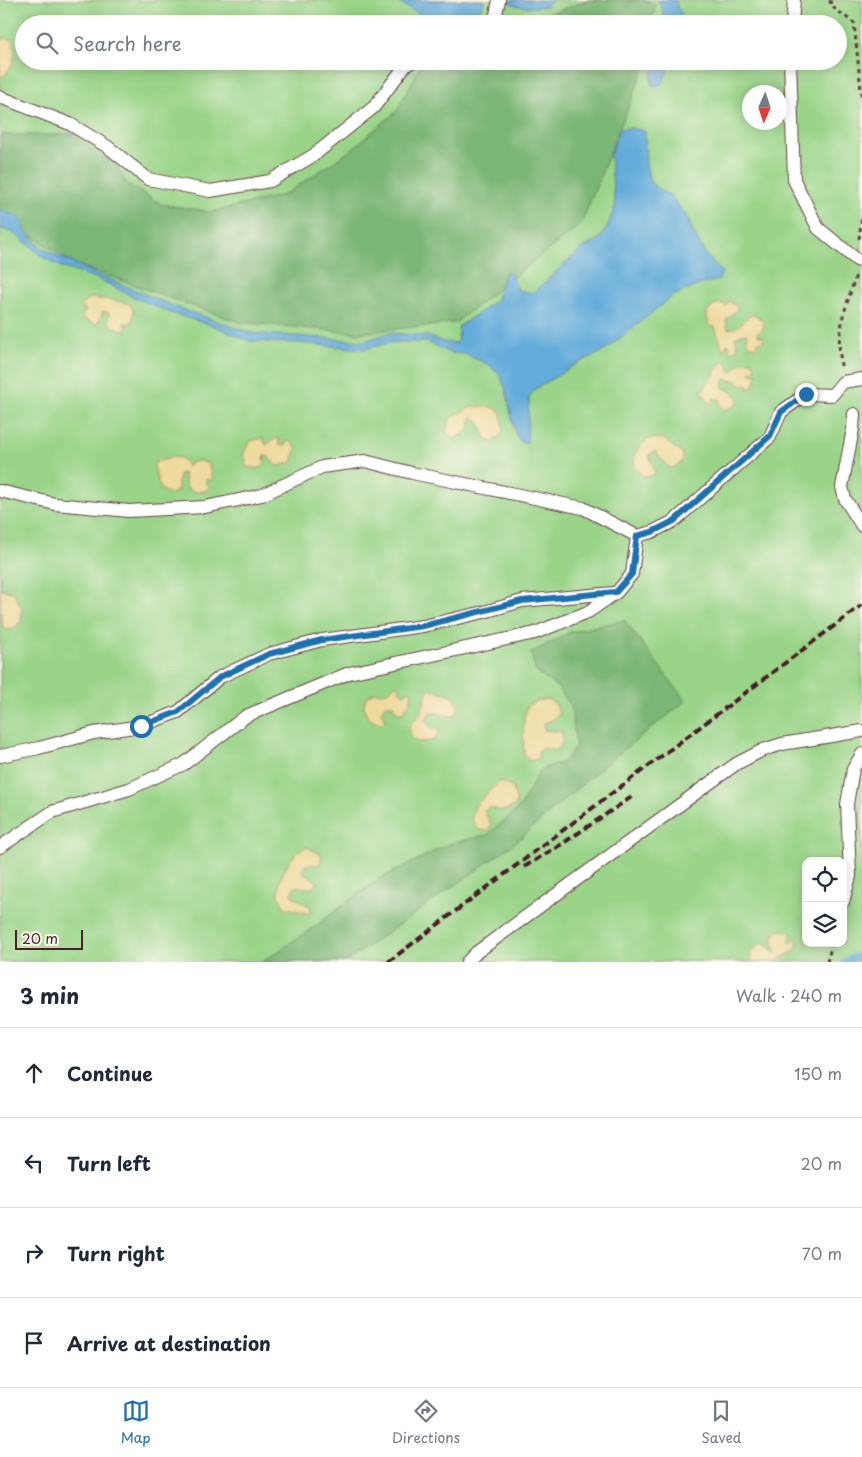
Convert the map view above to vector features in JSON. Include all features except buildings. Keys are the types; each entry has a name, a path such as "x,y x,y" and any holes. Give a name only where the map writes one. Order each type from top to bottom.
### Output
{"lane":[{"path":"496,15 499,0"},
{"path":"793,15 794,0"},
{"path":"0,98 70,124 108,147 148,179 210,192 270,181 314,155 374,107 402,70"},
{"path":"790,70 794,180 818,228 857,260"},
{"path":"0,491 55,504 129,511 205,507 262,495 322,467 365,460 412,473 583,508 637,536 652,532 674,521 770,436 781,412 806,394 832,395 843,382 862,379"},
{"path":"854,414 842,487 844,499 862,526"},
{"path":"0,847 52,812 129,789 184,764 246,716 349,673 534,633 588,612 616,592 632,574 637,536"},
{"path":"0,756 94,733 141,726 178,712 220,677 269,654 322,640 423,626 522,601 616,592"},
{"path":"467,962 477,952 736,764 763,750 782,744 862,731"},
{"path":"847,887 850,876 847,804 852,769 862,754"}],"path":[{"path":"830,0 831,6 843,15"},
{"path":"847,18 854,23 862,100"},
{"path":"843,382 839,343 843,316 856,276 862,215"},
{"path":"827,962 831,947"}],"green space":[{"path":"0,0 862,0 862,962 0,962"},
{"path":"589,0 644,0 655,5 654,15 547,15"},
{"path":"418,70 643,70 581,224 455,323 358,333 238,322 75,264 0,216 0,134 52,135 75,133 111,155 126,183 161,204 211,212 284,195 347,153 397,111"},
{"path":"624,620 686,701 604,765 515,843 346,962 262,962 314,927 377,880 449,844 487,835 520,807 541,769 563,762 576,747 571,706 557,687 536,672 531,653 570,632"}],"sand":[{"path":"5,38 13,40 15,51 11,66 0,78 0,44"},
{"path":"90,298 130,304 134,312 132,323 123,323 129,326 123,330 113,327 108,322 109,313 103,311 97,324 82,318 82,314 86,312 80,306"},
{"path":"729,301 737,306 737,310 726,320 728,329 735,328 751,315 757,316 764,323 763,330 757,333 758,336 764,337 764,340 755,347 746,342 748,335 745,333 735,337 738,346 736,350 731,352 730,346 727,344 723,350 715,327 710,326 708,322 707,311 721,303 726,306"},
{"path":"752,361 756,368 750,372 752,374 757,373 752,388 749,389 748,384 742,385 735,380 725,379 723,387 732,391 738,398 739,403 725,411 719,404 720,399 714,398 713,404 708,402 705,396 702,395 702,391 714,375 716,368 722,362 726,362 729,369 733,372 741,363"},
{"path":"470,407 493,407 501,413 503,430 496,439 491,442 488,440 475,418 471,418 470,427 466,432 453,439 446,432 450,419"},
{"path":"263,438 266,445 279,438 279,445 286,445 285,440 291,442 297,448 292,462 279,466 272,462 268,456 264,456 265,464 261,468 252,468 244,465 247,461 243,455 250,441"},
{"path":"663,438 683,454 681,462 671,468 667,466 655,451 649,455 655,473 651,476 642,476 634,466 637,451 648,439"},
{"path":"175,457 181,458 186,462 186,466 189,466 191,462 202,461 209,465 212,479 205,481 210,488 198,492 190,490 187,488 183,473 180,473 178,491 171,494 162,491 154,466 156,461"},
{"path":"0,588 14,593 22,609 21,622 11,630 3,627 1,620"},
{"path":"399,685 400,691 404,695 408,690 412,692 411,700 402,714 395,710 393,705 385,705 381,712 385,720 383,723 375,722 367,717 364,706 365,698 372,693 385,693 393,686"},
{"path":"428,689 455,697 459,709 453,717 431,712 425,721 432,728 440,731 433,741 418,742 411,736 409,726 421,712"},
{"path":"547,699 556,704 559,714 552,720 544,723 544,730 562,732 562,743 556,751 543,748 538,752 539,758 531,761 524,755 524,716 528,706 532,703"},
{"path":"500,781 513,788 516,806 502,811 490,807 484,811 491,824 488,831 478,830 472,819 473,810 479,801"},
{"path":"307,847 322,855 320,864 305,865 302,871 318,882 312,888 294,887 291,895 311,907 310,914 284,907 279,896 279,882 288,863 299,850"},
{"path":"784,930 792,935 789,941 792,943 795,939 798,941 796,950 774,962 752,962 750,954 760,943 766,944 774,953 777,952 773,944 773,937 777,931"}],"water":[{"path":"393,0 484,0 476,15 419,15 415,11"},
{"path":"511,0 553,0 547,6 528,7 510,3"},
{"path":"658,0 676,0 677,8 682,15 663,15"},
{"path":"653,70 668,70 662,84 656,86 651,84"},
{"path":"632,128 645,131 646,165 650,182 661,191 671,195 688,218 691,228 706,255 722,272 719,280 702,284 674,295 604,351 580,362 535,389 529,397 527,442 523,444 517,437 506,390 500,375 489,365 466,354 451,353 428,342 393,342 365,349 250,341 214,326 171,313 96,278 64,268 44,258 17,235 0,228 0,210 17,216 23,222 25,231 44,249 173,306 251,333 364,341 389,333 428,336 443,342 457,343 458,327 497,300 504,274 510,272 518,290 533,293 581,249 598,240 607,228 615,206 610,155 619,129"}],"waterway":[{"path":"844,962 862,954"}],"railway":[{"path":"388,962 862,605"},
{"path":"524,867 633,796"}],"route":[{"path":"141,726 178,712 220,677 269,654 322,640 423,626 522,601 616,592 632,574 637,536 652,532 674,521 770,436 781,412 806,394"}]}
